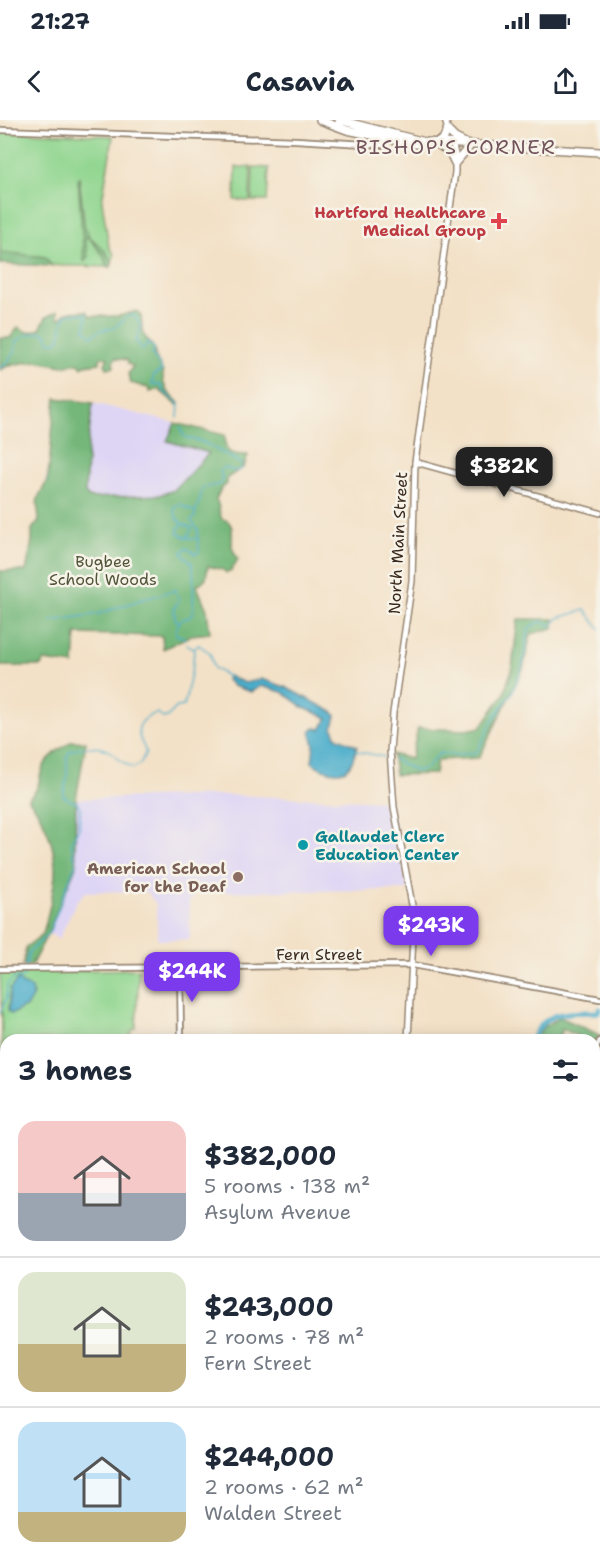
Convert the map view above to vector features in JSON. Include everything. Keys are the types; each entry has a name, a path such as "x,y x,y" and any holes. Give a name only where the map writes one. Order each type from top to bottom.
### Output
{"highway":[{"path":"320,120 383,139 453,145 600,152"},
{"path":"339,120 383,139"},
{"path":"437,143 444,138 447,130 455,138 470,146"},
{"path":"437,143 450,153 455,163 470,146"}],"main road":[{"name":"North Main Street","path":"408,1034 414,907 394,807 390,751 393,713 412,581 415,462 455,163 453,145 445,120"}],"street":[{"path":"0,130 296,140 383,139"},
{"path":"415,462 600,513"},
{"name":"Fern Street","path":"0,969 413,965 600,999"},
{"path":"180,967 181,1034"}],"shaded area":[{"path":"63,398 93,403 224,435 199,494 41,502"},
{"name":"American School for the Deaf","path":"225,795 390,801 408,890 196,892 189,901 190,939 158,940 156,904 148,893 143,891 86,892 76,902 59,939 48,933 77,864 76,799"}],"green space":[{"path":"0,131 113,136 102,201 109,247 114,255 111,267 0,264"},
{"path":"236,167 251,167 250,201 235,200"},
{"path":"253,167 269,168 267,201 252,201"},
{"path":"79,177 85,229 88,235 105,251 112,262 111,267 107,267 103,255 88,237 85,237 88,257 84,261"},
{"path":"0,252 45,257 52,266 0,264"},
{"path":"58,311 60,319 67,312 86,311 91,316 119,316 137,311 141,316 143,334 155,349 167,391 179,403 177,405 158,389 150,392 149,388 130,383 128,374 133,366 128,364 127,360 116,358 113,361 114,367 107,368 105,364 108,358 103,357 100,363 82,367 79,363 63,366 36,361 10,365 0,370 0,338 10,338 18,327 28,332 40,329 46,317"},
{"name":"Bugbee School Woods","path":"56,398 93,403 85,493 90,498 159,495 174,490 209,453 167,441 175,423 225,435 226,447 230,452 248,455 244,467 227,478 227,484 221,489 216,499 222,519 231,525 232,547 238,559 231,571 227,573 208,566 206,578 197,586 207,610 210,633 191,635 163,649 162,636 76,634 74,665 44,661 41,666 0,666 0,571 26,571 32,529 39,521 38,498 48,476"},
{"path":"518,619 554,619 554,628 531,634 523,669 479,758 437,760 435,774 395,775 392,754 411,759 418,728 466,730 481,727 504,694 512,668"},
{"path":"72,741 86,742 76,799 77,864 48,933 31,966 23,965 26,947 43,934 55,873 54,854 48,834 40,815 28,799 37,787 48,760"},
{"path":"139,969 136,1028 131,1034 2,1034 0,972"},
{"path":"560,1017 598,1034 573,1034 563,1029 560,1034 539,1034 542,1028"}],"water":[{"path":"228,676 245,683 261,679 285,687 333,712 336,716 333,727 336,737 357,746 350,766 344,771 334,772 312,762 314,744 310,731 314,728 321,729 328,718 304,708 282,692 261,686 251,692 233,686 227,680"},
{"path":"18,979 22,984 32,988 33,995 27,1006 12,1014 8,1011 10,989"}],"waterway":[{"path":"0,367 3,367 14,354 17,341 26,335 42,332 47,335 49,341 59,340 67,314 87,314 85,330 92,336 100,330 114,328 130,315 135,316 141,327 136,341 143,350 148,342 155,349 152,353 162,370 154,375 152,384 161,385 163,391 179,404 178,418"},
{"path":"181,428 183,435 187,438 203,442 242,464 241,470 224,468 220,471 221,484 202,488 195,512 179,504 174,507 176,517 182,524 178,529 178,534 198,539 199,552 196,554 186,548 182,552 191,562 193,578 193,613 190,617 181,620 176,629 176,635 185,639"},
{"path":"195,513 191,521 198,530 198,537"},
{"path":"183,524 192,528 187,538"},
{"path":"136,601 176,590 179,602 174,611 176,621 179,621"},
{"path":"51,621 98,614 134,602"},
{"path":"394,759 415,771 426,768 440,753 453,755 477,752 494,718 512,693 522,669 529,628 535,624 542,622 551,626 558,618 585,610 600,629"},
{"path":"187,644 193,648"},
{"path":"0,1013 6,999 7,985 15,977 24,976 28,953 49,933 76,863 71,842 79,828 80,808 78,804 63,796 69,752 84,748 101,748 134,768 140,764 146,752 138,731 144,720 158,713 163,718 167,717 177,707 184,706 194,648 199,645 210,653 214,668 229,677"},
{"path":"356,751 389,758"},
{"path":"536,1034 544,1022 551,1017 568,1013 598,1012 600,1009"}],"place":[{"name":"Hartford Healthcare Medical Group","path":"499,221"},
{"name":"Gallaudet Clerc Education Center","path":"303,845"},
{"name":"American School for the Deaf","path":"238,877"}],"district":[{"name":"BISHOP'S CORNER","path":"456,147"}]}
